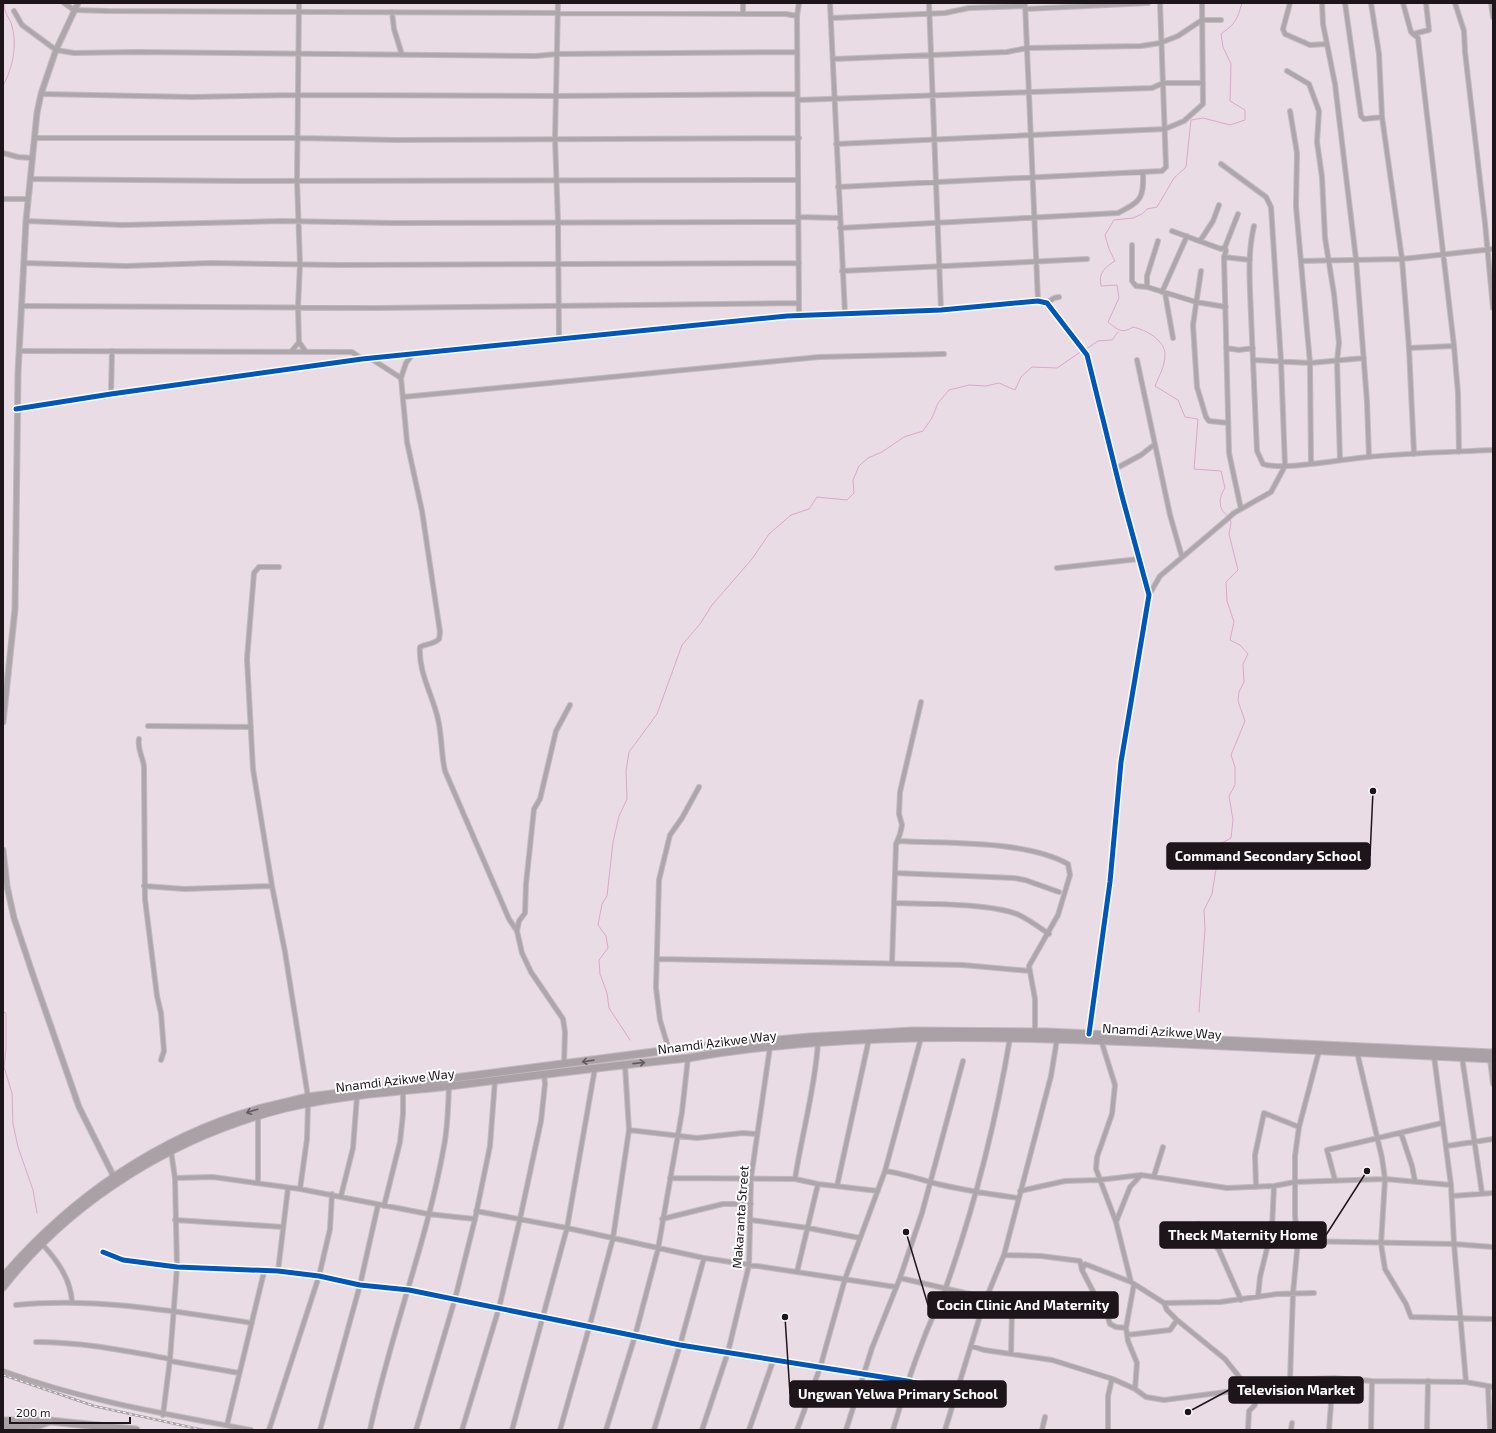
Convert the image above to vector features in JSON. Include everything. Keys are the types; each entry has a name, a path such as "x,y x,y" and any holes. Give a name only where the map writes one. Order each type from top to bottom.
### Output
{"highway":[{"name":"Nnamdi Azikwe Way","path":"3,1277 35,1242 60,1218 114,1177 155,1152 203,1129 257,1109 308,1100 669,1050 803,1038 884,1033 1036,1032 1089,1034 1492,1057"},
{"name":"Nnamdi Azikwe Way","path":"3,1287 42,1244 96,1198 126,1176 171,1150 221,1128 308,1100 449,1086 770,1047 869,1039 921,1037 1057,1038 1319,1051 1492,1057"},
{"path":"3,1421 50,1421"}],"main road":[{"path":"3,1426 24,1428 50,1421 136,1430"}],"street":[{"path":"64,3 74,10 234,13 392,12 786,14 797,16"},
{"path":"3,722 15,609 16,409 26,221 32,158 41,94 56,50 78,3"},
{"path":"299,3 297,180 300,264 298,307 299,342 306,352"},
{"path":"558,3 555,139 558,222 559,340"},
{"path":"743,3 743,14"},
{"path":"799,3 797,16 799,315"},
{"path":"830,3 834,59 836,144 845,314"},
{"path":"929,3 933,139 941,310"},
{"path":"832,18 930,12 945,13 969,8 1148,3"},
{"path":"838,187 925,181 936,182 1162,171 1165,169 1165,129 1160,43 1160,3"},
{"path":"836,144 1165,129 1184,121 1203,104 1202,3"},
{"path":"1290,3 1284,29 1285,34 1310,45 1326,44"},
{"path":"1322,3 1326,44 1335,84 1356,259 1364,358 1368,457"},
{"path":"1345,3 1361,116 1364,119 1382,117"},
{"path":"1371,3 1379,46 1382,117 1402,258 1409,348 1414,454"},
{"path":"1403,3 1413,34 1418,38 1445,254 1458,393 1459,452"},
{"path":"1413,34 1429,30 1426,3"},
{"path":"1455,3 1464,31 1493,308"},
{"path":"1491,3 1493,16"},
{"path":"1025,6 1038,301"},
{"path":"14,11 22,25 56,50 74,53 136,52 536,56 557,54 797,52"},
{"path":"392,12 394,29 402,55"},
{"path":"834,59 1007,52 1027,48 1141,46 1160,43 1178,36 1202,20 1221,20"},
{"path":"783,52 793,56 797,60"},
{"path":"1287,71 1309,84 1319,111 1317,142 1322,178 1328,261 1334,294 1339,343 1337,361 1340,460"},
{"path":"798,100 835,100 932,95 1152,88 1163,83 1203,83"},
{"path":"41,94 192,97 298,95 557,96 797,94"},
{"path":"1290,111 1298,153 1296,206 1310,363 1311,463"},
{"path":"35,138 298,138 394,140 799,138"},
{"path":"3,153 18,157 32,158"},
{"path":"1089,1034 1110,882 1121,762 1149,595 1160,576 1234,512 1271,492 1285,466 1281,361 1270,202 1255,188 1221,164"},
{"path":"840,228 1034,219 1118,213 1138,203 1142,193 1143,172"},
{"path":"30,179 798,180"},
{"path":"3,199 28,199"},
{"path":"1200,241 1213,221 1219,205"},
{"path":"1238,214 1225,247 1226,251 1224,257 1229,453 1241,509"},
{"path":"26,221 122,225 298,222 558,222 840,218"},
{"path":"1254,226 1250,260 1253,360 1257,451 1264,464 1270,466 1285,466 1368,457 1493,450"},
{"path":"1172,231 1221,249 1225,247"},
{"path":"1173,338 1163,292 1187,236"},
{"path":"1147,287 1147,276 1158,241"},
{"path":"1132,245 1132,281 1136,286 1147,287 1196,302 1226,307"},
{"path":"1301,261 1402,258 1493,249"},
{"path":"1224,257 1250,260"},
{"path":"842,271 1087,259"},
{"path":"24,264 126,266 300,264 799,263"},
{"path":"1201,271 1193,325 1197,387 1206,417 1209,420 1228,423"},
{"path":"1047,303 1054,298 1059,297"},
{"path":"16,409 111,394 370,358 412,355 799,315 941,310 1038,301 1047,303 1087,355 1115,469 1149,595"},
{"path":"21,306 298,307 799,304"},
{"path":"291,352 299,342"},
{"path":"1409,348 1454,346"},
{"path":"1226,348 1239,350 1253,348"},
{"path":"19,351 352,352 362,359"},
{"path":"111,394 112,351"},
{"path":"402,397 819,357 944,354"},
{"path":"412,355 406,363 401,378 402,397 407,442 422,511 440,624 439,639 435,643 424,644 420,647 427,687 439,721 442,757 445,771 509,919 517,931 522,953 531,972 563,1019 565,1032 564,1065"},
{"path":"370,358 401,378"},
{"path":"1253,360 1310,363 1364,358"},
{"path":"1137,360 1182,557"},
{"path":"1115,469 1141,455 1155,444"},
{"path":"1057,568 1139,559"},
{"path":"279,567 259,567 254,573 247,658 253,769 272,886 285,952 308,1100 307,1139 300,1189"},
{"path":"892,963 896,844 902,826 899,814 900,792 921,702"},
{"path":"517,931 519,921 525,913 526,884 534,809 540,799 556,731 570,705"},
{"path":"148,726 251,726"},
{"path":"139,739 137,748 143,757 144,767 144,886 157,996 161,1013 164,1051 161,1060"},
{"path":"669,1050 660,1020 656,988 659,880 670,835 682,818 699,787"},
{"path":"896,844 899,841 1042,852 1068,864 1070,875 1058,915 1049,934 1031,961 1030,972 1035,999 1036,1032"},
{"path":"3,850 7,886 14,918 34,978 80,1106 114,1177"},
{"path":"895,873 1014,878 1025,880 1059,892"},
{"path":"144,886 185,889 272,886"},
{"path":"894,903 943,905 1003,911 1025,918 1049,934"},
{"path":"657,959 963,965 1030,972"},
{"path":"797,1430 820,1368 845,1279 885,1170 921,1037"},
{"path":"893,1430 907,1382 945,1288 975,1192 1003,1081 1010,1037"},
{"path":"945,1430 955,1392 987,1298 1004,1255 1051,1076 1057,1038"},
{"path":"837,1186 869,1039"},
{"path":"1101,1040 1115,1085 1112,1114 1097,1157 1096,1169 1116,1222 1133,1283 1126,1328 1137,1363 1135,1389"},
{"path":"795,1179 800,1147 816,1074 818,1043"},
{"name":"Makaranta Street","path":"702,1430 728,1352 749,1265 751,1178 770,1047"},
{"path":"1290,1380 1293,1293 1298,1242 1295,1156 1299,1127 1319,1051"},
{"path":"1357,1052 1382,1158 1384,1179 1381,1244 1385,1269 1406,1304 1410,1316 1493,1319"},
{"path":"1434,1056 1442,1123 1447,1146 1452,1185 1454,1244 1466,1382"},
{"path":"1462,1057 1482,1193"},
{"path":"1492,1057 1493,1084"},
{"path":"606,1430 635,1336 658,1249 662,1219 678,1136 688,1058"},
{"path":"846,1430 863,1375 900,1278 922,1213 963,1061"},
{"path":"560,1430 590,1328 613,1238 629,1130 625,1064"},
{"path":"512,1430 567,1228 595,1068"},
{"path":"462,1430 498,1308 520,1218 541,1121 544,1074"},
{"path":"416,1430 455,1299 475,1219 490,1146 495,1080"},
{"path":"370,1430 381,1378 409,1290 444,1145 449,1086"},
{"path":"384,1206 400,1142 403,1114 403,1090"},
{"path":"341,1196 353,1148 357,1096"},
{"path":"1256,1187 1255,1155 1264,1113 1299,1127"},
{"path":"258,1116 258,1183"},
{"path":"1335,1180 1327,1150 1442,1123"},
{"path":"629,1130 697,1138 743,1133 757,1134"},
{"path":"1400,1133 1416,1181"},
{"path":"1447,1146 1493,1139"},
{"path":"1154,1176 1163,1147"},
{"path":"163,1415 170,1360 177,1267 175,1178 171,1150"},
{"path":"885,1170 975,1192 1018,1198"},
{"path":"1020,1190 1065,1181 1099,1180 1141,1175 1227,1188 1274,1186 1295,1182 1384,1179 1452,1185"},
{"path":"1116,1222 1130,1187 1141,1175"},
{"path":"175,1178 213,1177 258,1183 332,1194 378,1205 428,1214 475,1219"},
{"path":"670,1178 795,1179 818,1184 878,1191"},
{"path":"797,1272 818,1184"},
{"path":"1258,1297 1262,1269 1272,1228 1274,1186"},
{"path":"278,1272 288,1188"},
{"path":"1452,1196 1493,1193"},
{"path":"269,1430 319,1276 330,1229 332,1194"},
{"path":"662,1219 723,1204 751,1204"},
{"path":"320,1430 360,1285 378,1205"},
{"path":"476,1212 520,1218 704,1258 896,1286"},
{"path":"175,1220 283,1227"},
{"path":"751,1220 808,1228 860,1238"},
{"path":"1198,1224 1219,1250 1241,1300"},
{"path":"1298,1242 1454,1244 1493,1247"},
{"path":"42,1244 62,1268 71,1293 72,1301"},
{"path":"103,1252 123,1260 177,1267 278,1272 319,1276 360,1285 409,1290 590,1328 680,1345 907,1382 955,1392"},
{"path":"1004,1255 1041,1256 1080,1261 1082,1270 1098,1301 1106,1311 1110,1324 1116,1327 1126,1328"},
{"path":"654,1430 680,1345 704,1258"},
{"path":"1082,1270 1085,1264 1133,1283 1164,1303 1167,1310 1177,1320 1225,1359 1250,1388 1255,1405 1249,1411 1248,1430"},
{"path":"227,1426 264,1272"},
{"path":"900,1278 987,1298"},
{"path":"1164,1303 1241,1300 1293,1293 1314,1293"},
{"path":"16,1304 72,1301 174,1311 252,1322"},
{"path":"1011,1354 1012,1311"},
{"path":"1127,1335 1170,1330 1177,1320"},
{"path":"36,1342 57,1342 114,1348 239,1373"},
{"path":"971,1346 984,1350 1052,1360 1112,1379 1135,1389 1146,1397 1164,1400 1250,1388 1290,1380 1333,1378 1372,1381 1466,1382 1491,1387 1490,1430"},
{"path":"749,1430 773,1361"},
{"path":"3,1371 44,1386 163,1415 251,1430"},
{"path":"1329,1430 1333,1378"},
{"path":"1108,1430 1108,1396 1112,1379"},
{"path":"1371,1430 1372,1381"},
{"path":"1427,1430 1428,1381"},
{"path":"1042,1430 1045,1417"},
{"path":"1292,1423 1292,1430"}],"waterway":[{"path":"3,86 12,63 14,47 13,31 5,11 5,3"},
{"path":"1228,516 1222,510 1220,503 1221,495 1225,488 1221,471 1194,469 1198,419 1185,417 1178,400 1155,386 1162,371 1165,359 1162,345 1149,333 1133,327 1123,331 1108,322 1119,298 1117,285 1101,286 1100,281 1103,271 1115,261 1109,249 1105,235 1114,220 1133,218 1142,214 1147,209 1157,207 1174,178 1186,167 1191,120 1203,118 1230,125 1245,120 1245,110 1230,101 1231,64 1223,47 1221,34 1235,21 1242,3"},
{"path":"1085,350 1098,341 1112,340 1118,332"},
{"path":"630,1040 609,1008 607,993 600,974 599,960 608,948 606,936 598,925 602,904 607,896 613,842 619,816 627,799 626,771 629,752 657,714 682,645 700,624 712,605 752,559 769,534 791,515 809,509 817,497 847,500 854,493 853,480 859,466 868,458 882,452 904,437 923,431 932,418 938,403 949,390 969,385 986,386 999,383 1015,390 1021,377 1032,367 1057,368 1082,351"},
{"path":"1199,1012 1205,929 1204,910 1212,894 1220,844 1231,838 1233,820 1229,796 1235,785 1235,767 1231,755 1245,721 1238,701 1239,692 1244,682 1243,664 1248,654 1240,645 1230,640 1234,622 1227,601 1226,582 1238,570 1229,534 1231,523 1230,517"},
{"path":"3,1012 6,1013 6,1049 4,1067 12,1093 13,1124 18,1147 33,1190 37,1213"}],"railway":[{"path":"3,1375 94,1406 203,1430"}],"cycle path":[{"path":"16,409 111,394 362,359 787,316 941,310 1038,301 1047,303 1087,355 1122,496 1149,595 1121,762 1110,882 1089,1034"},
{"path":"103,1252 123,1260 177,1267 278,1271 319,1276 360,1285 409,1290 680,1345 907,1381 955,1392"}],"place":[{"name":"Command Secondary School","path":"1373,791"},
{"name":"Theck Maternity Home","path":"1367,1171"},
{"name":"Cocin Clinic And Maternity","path":"906,1232"},
{"name":"Ungwan Yelwa Primary School","path":"785,1317"},
{"name":"Television Market","path":"1188,1412"}]}
